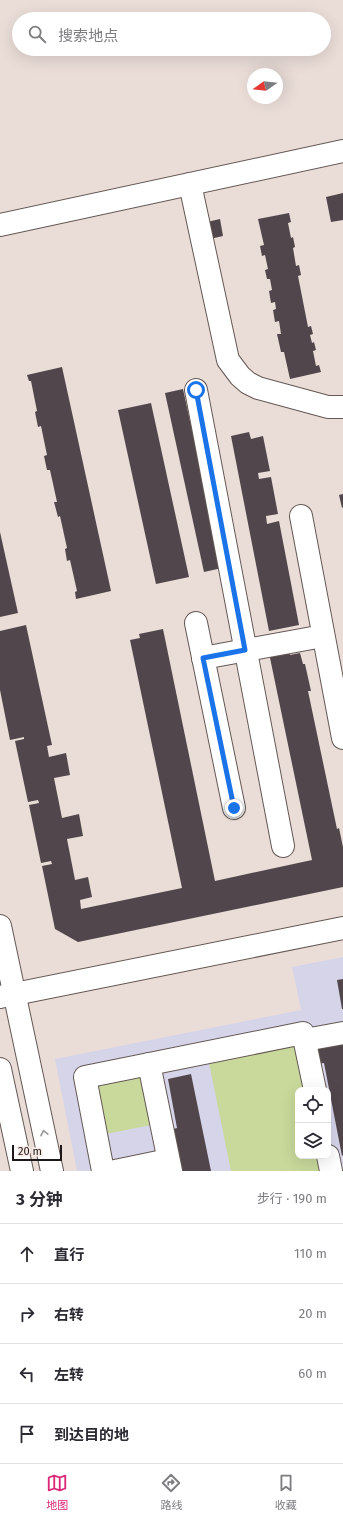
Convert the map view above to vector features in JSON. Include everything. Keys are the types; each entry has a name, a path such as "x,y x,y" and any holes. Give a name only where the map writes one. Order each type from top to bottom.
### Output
{"street":[{"path":"0,225 343,151"},
{"path":"190,184 228,360 233,368 248,383 268,392 328,408 343,407"},
{"path":"196,390 283,846"},
{"path":"301,516 323,636 336,667 343,738"},
{"path":"196,623 234,808"},
{"path":"203,658 323,636"},
{"path":"0,926 7,995 52,1171"},
{"path":"7,995 343,928"},
{"path":"305,1040 343,1032"},
{"path":"104,1171 85,1077 303,1033 314,1087"},
{"path":"115,1171 170,1166 149,1064"},
{"path":"0,1069 22,1171"},
{"path":"329,1159 331,1171"}],"shaded area":[{"path":"343,957 343,1171 77,1171 55,1059 301,1010 292,967"}],"green space":[{"path":"297,1046 305,1087 295,1087 295,1159 320,1159 322,1171 231,1171 209,1063"},
{"path":"141,1075 151,1125 106,1134 96,1084"}],"building":[{"path":"343,193 343,220 331,222 326,197"},
{"path":"289,213 291,222 288,223 291,238 293,237 295,247 293,248 296,266 299,265 301,275 298,276 308,327 311,326 313,334 310,335 316,350 313,351 316,366 319,365 321,372 290,379 284,352 281,352 277,334 281,334 279,321 275,322 273,310 276,309 275,302 271,303 269,291 272,290 270,279 267,279 265,270 268,269 265,255 262,256 260,246 264,245 258,219"},
{"path":"220,219 223,236 210,239 207,222"},
{"path":"62,367 111,591 76,599 75,592 77,591 70,560 67,561 65,549 67,548 60,516 58,517 54,502 57,502 50,470 47,470 44,456 47,455 41,426 38,427 35,412 37,411 31,381 29,381 27,375"},
{"path":"183,389 222,568 204,572 165,393"},
{"path":"151,403 189,577 156,584 118,410"},
{"path":"249,432 251,439 263,436 270,471 258,473 259,479 271,477 278,514 266,516 267,524 279,521 299,625 269,631 231,436"},
{"path":"343,494 343,507 342,508 339,495"},
{"path":"0,532 18,613 0,617"},
{"path":"26,625 52,745 47,746 49,757 66,753 70,775 54,778 62,818 79,814 83,836 67,839 75,880 88,877 92,897 80,900 81,909 182,888 130,640 140,638 139,634 163,629 215,881 312,860 269,653 289,649 290,655 300,653 303,664 305,664 311,691 308,691 337,829 339,828 343,847 343,887 78,942 55,929 42,866 52,864 51,861 41,863 29,805 39,803 38,800 28,802 15,741 24,739 24,737 10,740 0,690 0,631"},
{"path":"343,979 343,1009 342,1009 337,980"},
{"path":"343,1042 342,1156 331,1099 331,1087 329,1087 324,1063 317,1064 314,1047"},
{"path":"191,1074 211,1171 177,1171 169,1130 177,1128 168,1079"}],"route":[{"path":"196,390 245,650 203,658 234,808"}]}
